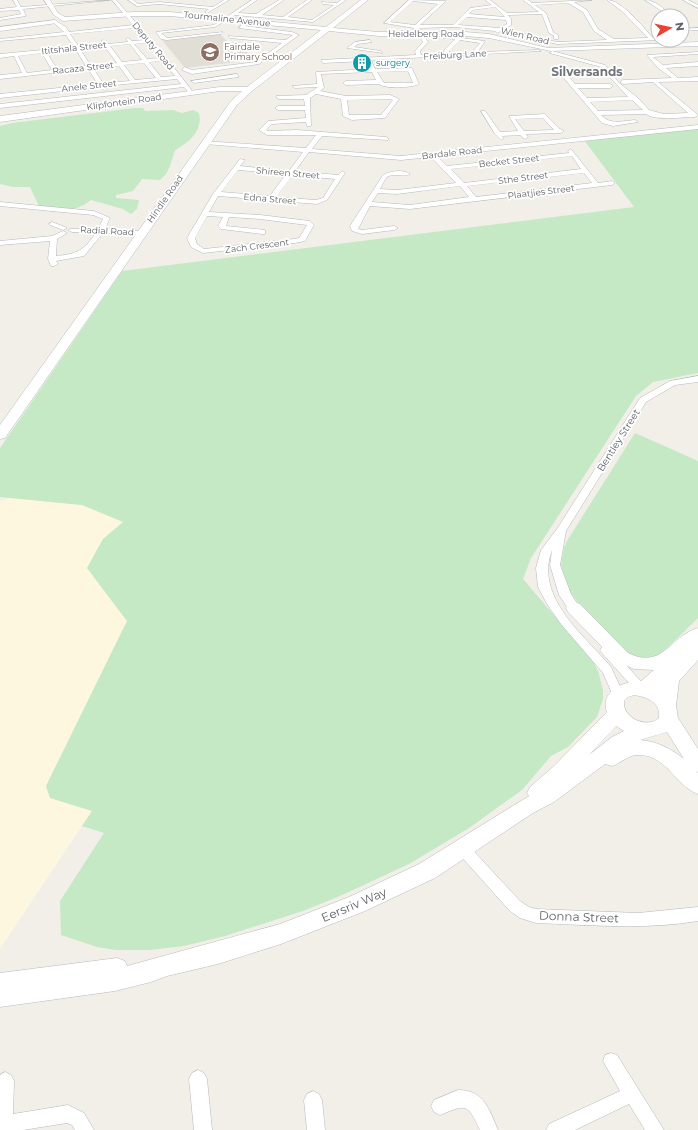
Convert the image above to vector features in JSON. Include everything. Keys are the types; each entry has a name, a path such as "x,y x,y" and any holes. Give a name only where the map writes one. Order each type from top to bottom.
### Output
{"main road":[{"name":"Hindle Road","path":"0,434 246,86 327,29 365,0"},
{"path":"49,3 55,20"},
{"name":"Tourmaline Avenue","path":"0,29 55,20 65,24 94,17 126,14 163,14 327,29"},
{"name":"Heidelberg Road","path":"327,29 379,34 459,33 489,36 546,50"},
{"path":"546,50 698,44"},
{"name":"Klipfontein Road","path":"0,119 191,92 246,86"},
{"path":"574,608 622,657 634,663 644,664 665,660 685,642 698,635"},
{"path":"642,689 669,668 698,635"},
{"path":"646,730 661,727 668,712 669,686 672,679 698,648"},
{"path":"698,764 681,741 668,712 658,695 642,689 627,689 618,695 614,704 616,714 624,723 646,730 669,747 698,782"},
{"name":"Eersriv Way","path":"526,807 616,714"},
{"name":"Eersriv Way","path":"0,996 115,980 166,965 218,953 308,924 394,888 428,871 526,807 547,796 571,780 619,742 646,730"},
{"path":"547,796 576,786 616,755 628,749 641,747 661,752 676,763 698,786"},
{"name":"Eersriv Way","path":"0,984 166,965"}],"street":[{"path":"0,18 24,16 15,0 8,2"},
{"path":"0,10 49,3 78,3 108,0"},
{"name":"Deputy Road","path":"114,0 165,59 191,92"},
{"path":"130,0 135,5 157,2 213,8"},
{"path":"216,0 226,1"},
{"path":"221,33 165,38 159,32 215,26 254,0"},
{"path":"257,16 282,0"},
{"path":"283,19 310,0"},
{"path":"234,14 283,19 315,20 344,0"},
{"path":"412,0 441,3"},
{"name":"Wien Road","path":"412,0 386,23 416,27 454,26 501,30 557,43 650,39"},
{"path":"419,56 417,51 426,42 416,27 446,0"},
{"path":"487,0 506,14 509,25 489,36"},
{"path":"525,0 533,4 544,13 552,33 556,36 556,38"},
{"path":"533,4 590,0"},
{"path":"609,0 625,12 650,37"},
{"path":"647,0 660,8"},
{"path":"685,0 697,5"},
{"path":"199,17 226,1"},
{"path":"570,2 585,10 596,30 613,41"},
{"path":"323,3 338,4"},
{"path":"454,26 467,13 476,8 496,6"},
{"path":"467,13 544,13"},
{"path":"467,13 506,14"},
{"path":"184,69 192,72 229,68 261,61 288,42 296,34 241,27 247,21"},
{"path":"116,23 130,43 160,79"},
{"path":"0,40 24,46 65,24 95,30 137,26"},
{"path":"65,24 77,48 113,103"},
{"path":"91,24 134,82"},
{"path":"215,26 221,33 230,39 288,42"},
{"path":"536,38 552,33"},
{"path":"445,37 483,42 476,51 477,54"},
{"path":"448,55 446,51 459,38"},
{"name":"Ititshala Street","path":"0,56 15,54 24,46 43,51 149,41"},
{"path":"344,54 357,43 370,41"},
{"name":"Freiburg Lane","path":"323,60 344,54 368,58 546,50 602,65 650,112"},
{"path":"43,51 55,71"},
{"path":"676,80 648,56 698,53"},
{"path":"15,54 25,74"},
{"path":"344,54 397,54 400,57"},
{"path":"278,97 307,97 321,88 317,74 319,73 374,70 410,69 416,84 386,86 381,84 374,70 368,58"},
{"name":"Racaza Street","path":"0,77 165,59"},
{"path":"660,66 697,65"},
{"path":"229,68 246,86"},
{"path":"559,68 568,73 608,72"},
{"path":"63,70 66,76"},
{"path":"35,73 39,79"},
{"path":"568,73 565,75 608,124 635,122"},
{"path":"7,76 10,82"},
{"path":"194,81 237,76"},
{"name":"Anele Street","path":"0,96 179,77"},
{"path":"620,83 698,79"},
{"path":"691,80 698,86"},
{"path":"70,82 72,88"},
{"path":"346,83 380,82"},
{"path":"654,82 695,115"},
{"path":"42,85 45,91"},
{"path":"0,106 185,85"},
{"path":"295,86 321,85"},
{"path":"574,86 610,86"},
{"path":"13,88 16,94"},
{"path":"315,92 346,98 390,97 396,99 383,117 352,118 346,116 344,99 346,98"},
{"path":"307,97 308,122 270,122 262,130 268,133 297,132 320,134 339,132 367,138 386,139"},
{"path":"586,100 634,98"},
{"path":"278,108 308,108"},
{"path":"483,112 508,147"},
{"path":"597,113 661,113 662,117 680,128"},
{"path":"662,117 695,115"},
{"path":"498,134 523,135 559,131 545,116 511,117 523,135"},
{"name":"Bardale Road","path":"205,142 393,158 698,127"},
{"path":"367,138 373,129"},
{"path":"272,198 320,134"},
{"name":"Becket Street","path":"445,168 572,153 584,171"},
{"path":"433,155 473,196 469,200"},
{"path":"216,194 242,160"},
{"name":"Shireen Street","path":"236,168 291,173 341,175"},
{"path":"584,171 596,185"},
{"name":"Sthe Street","path":"376,191 397,192 584,171"},
{"path":"394,228 366,232 354,231 354,226 387,175 407,174"},
{"name":"Edna Street","path":"216,194 320,202 324,199 341,175"},
{"name":"Plaatjies Street","path":"369,204 410,207 612,183"},
{"name":"Zach Crescent","path":"205,214 304,222 311,225 302,239 297,241 204,251 195,246 191,241 205,214 216,194"},
{"path":"0,204 94,213 104,216 107,219 101,230 82,253 53,261 54,238"},
{"name":"Zach Crescent","path":"226,215 222,226 223,228 262,232"},
{"name":"Radial Road","path":"52,224 63,230 70,228 72,230 101,230 142,233"},
{"path":"0,243 54,238 63,230"},
{"name":"Bentley Street","path":"618,695 607,671 560,616 548,598 542,581 540,564 550,542 561,531 643,400 673,383 698,379"},
{"name":"Bentley Street","path":"561,531 555,565 561,585 583,623 642,689"},
{"name":"Donna Street","path":"463,849 515,906 525,913 536,916 636,919 670,918 698,914"},
{"path":"611,1060 655,1130"},
{"path":"198,1079 203,1130"},
{"path":"6,1081 2,1125 68,1114 78,1119 85,1130"},
{"path":"554,1130 632,1094"},
{"path":"440,1106 458,1099 469,1099 477,1106 489,1130"},
{"path":"313,1100 316,1130"}],"shaded area":[{"name":"Fairdale Primary School","path":"220,34 234,48 243,47 254,60 185,68 162,40"},
{"path":"8,498 82,505 124,522 103,539 87,568 127,621 46,786 50,798 92,811 0,949 0,501"}],"green space":[{"path":"143,108 145,111 173,110 182,113 193,110 199,113 200,119 194,135 186,143 175,150 166,174 160,180 142,179 133,191 116,195 116,198 139,200 137,209 131,214 123,209 91,200 78,207 66,210 39,206 30,187 13,187 0,184 0,126 12,123"},
{"path":"698,128 698,373 653,382 636,396 531,558 523,579 593,661 598,671 603,690 603,699 597,717 568,747 551,756 522,790 469,828 409,864 340,896 303,911 225,936 184,946 150,950 116,950 97,947 61,935 60,901 104,833 82,826 92,811 50,798 46,786 127,621 87,568 103,539 123,522 82,505 0,497 0,448 122,271 634,207 584,140"},
{"path":"635,433 698,461 698,618 662,653 652,658 640,658 618,647 578,603 567,587 561,565 564,548 567,541"}],"place":[{"name":"Fairdale Primary School","path":"210,52"},
{"name":"surgery","path":"362,63"}],"district":[{"name":"Silversands","path":"587,72"}]}
